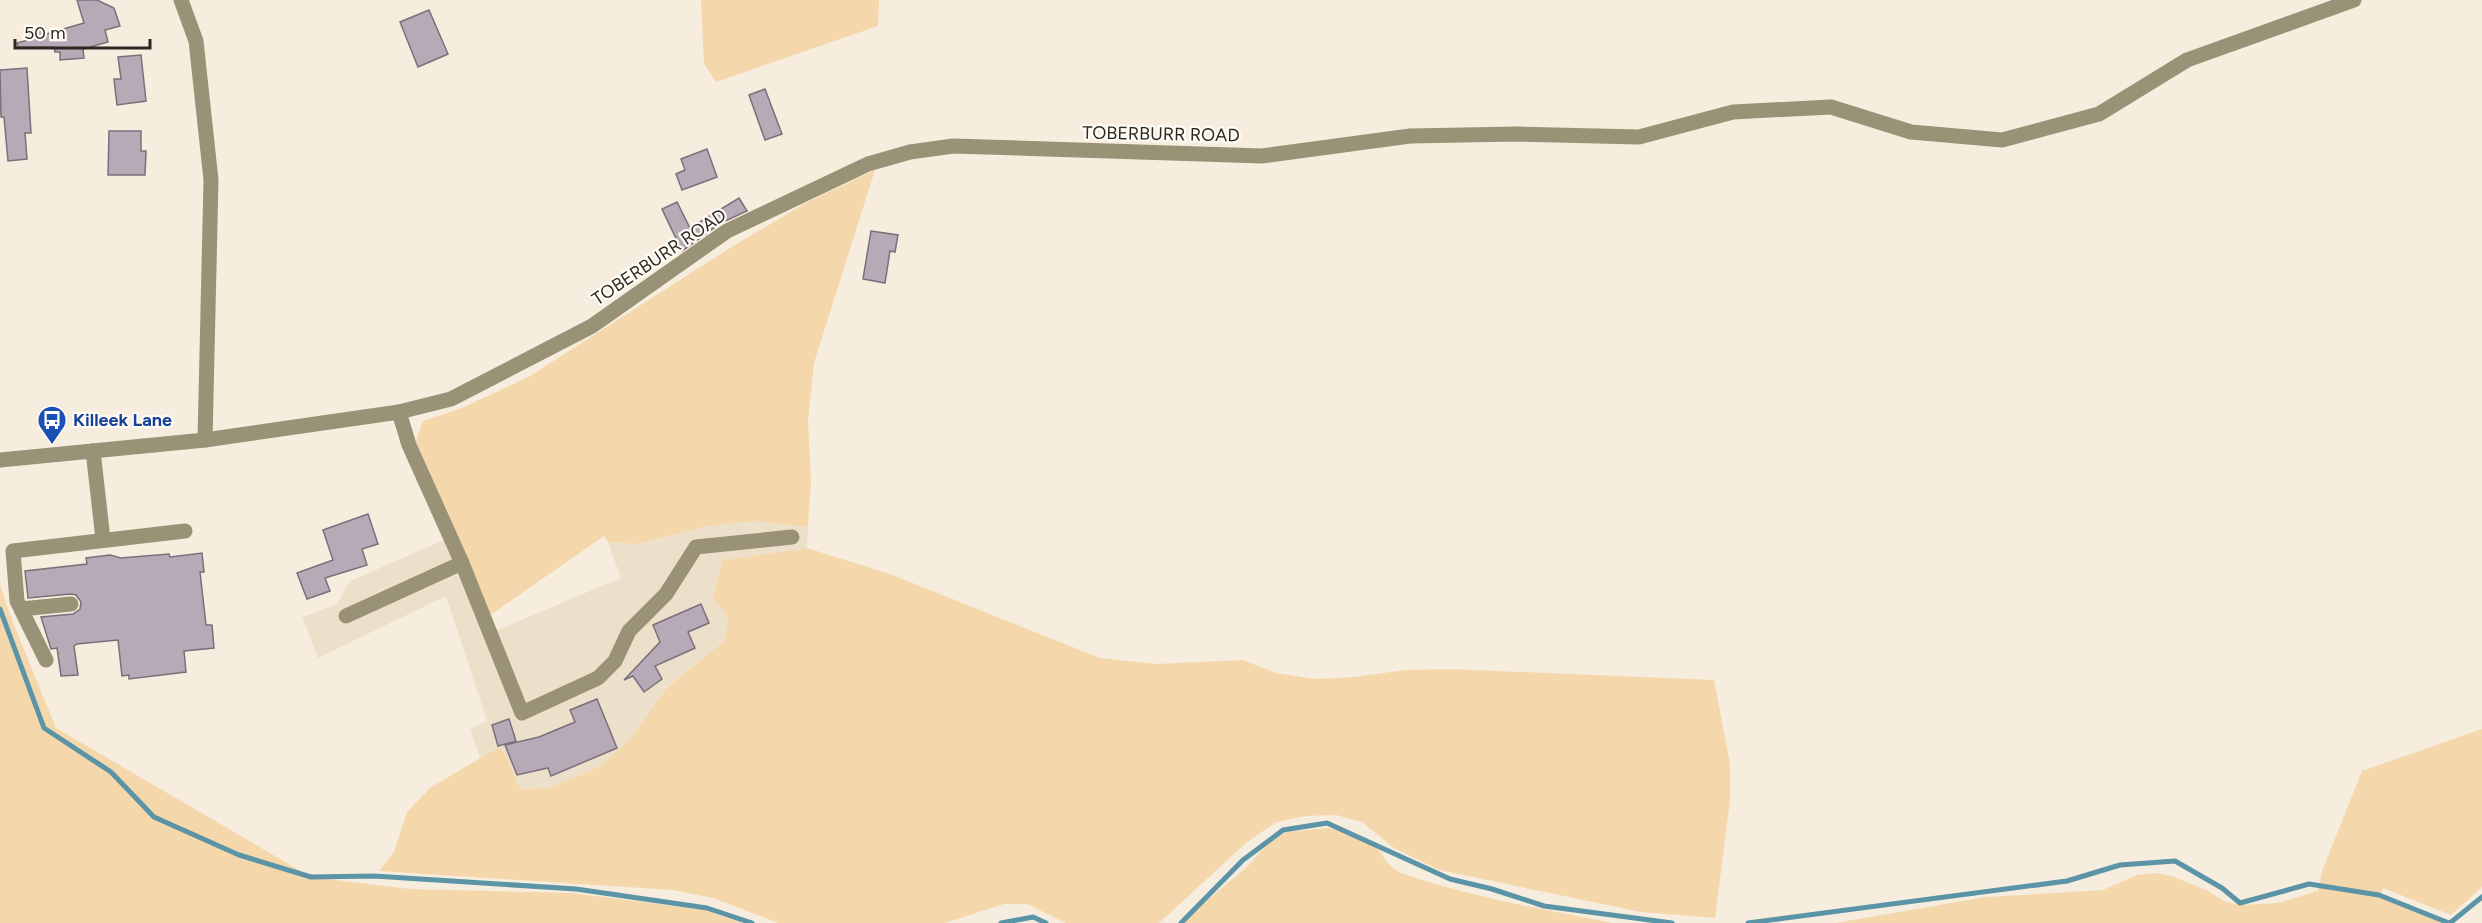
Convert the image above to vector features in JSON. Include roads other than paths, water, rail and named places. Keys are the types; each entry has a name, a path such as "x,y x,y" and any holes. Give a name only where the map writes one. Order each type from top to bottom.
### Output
{"street":[{"path":"181,0 196,41 211,180 205,440"},
{"name":"TOBERBURR ROAD","path":"0,460 205,440 399,412 451,399 592,326 727,231 868,164 910,152 953,146 1262,156 1410,136 1516,134 1639,137 1733,112 1830,107 1911,132 2002,141 2099,114 2187,60 2354,0"},
{"path":"399,412 410,445 462,563 522,713 598,678 615,661 629,631 666,594 696,547 792,537"},
{"path":"93,451 103,539"},
{"path":"46,660 17,601 14,551 185,531"},
{"path":"346,616 462,563"},
{"path":"21,609 70,604"}],"waterway":[{"path":"0,609 44,728 111,772 154,817 239,855 311,877 374,876 576,889 707,908 752,923"},
{"path":"1181,923 1243,860 1283,830 1327,823 1450,879 1492,889 1544,906 1672,923"},
{"path":"1748,923 2067,881 2120,865 2175,861 2222,888 2240,903 2309,884 2379,895 2449,923"},
{"path":"2450,923 2482,897"},
{"path":"1001,923 1033,917 1046,923"}],"place":[{"name":"Killeek Lane","path":"52,446"}]}
